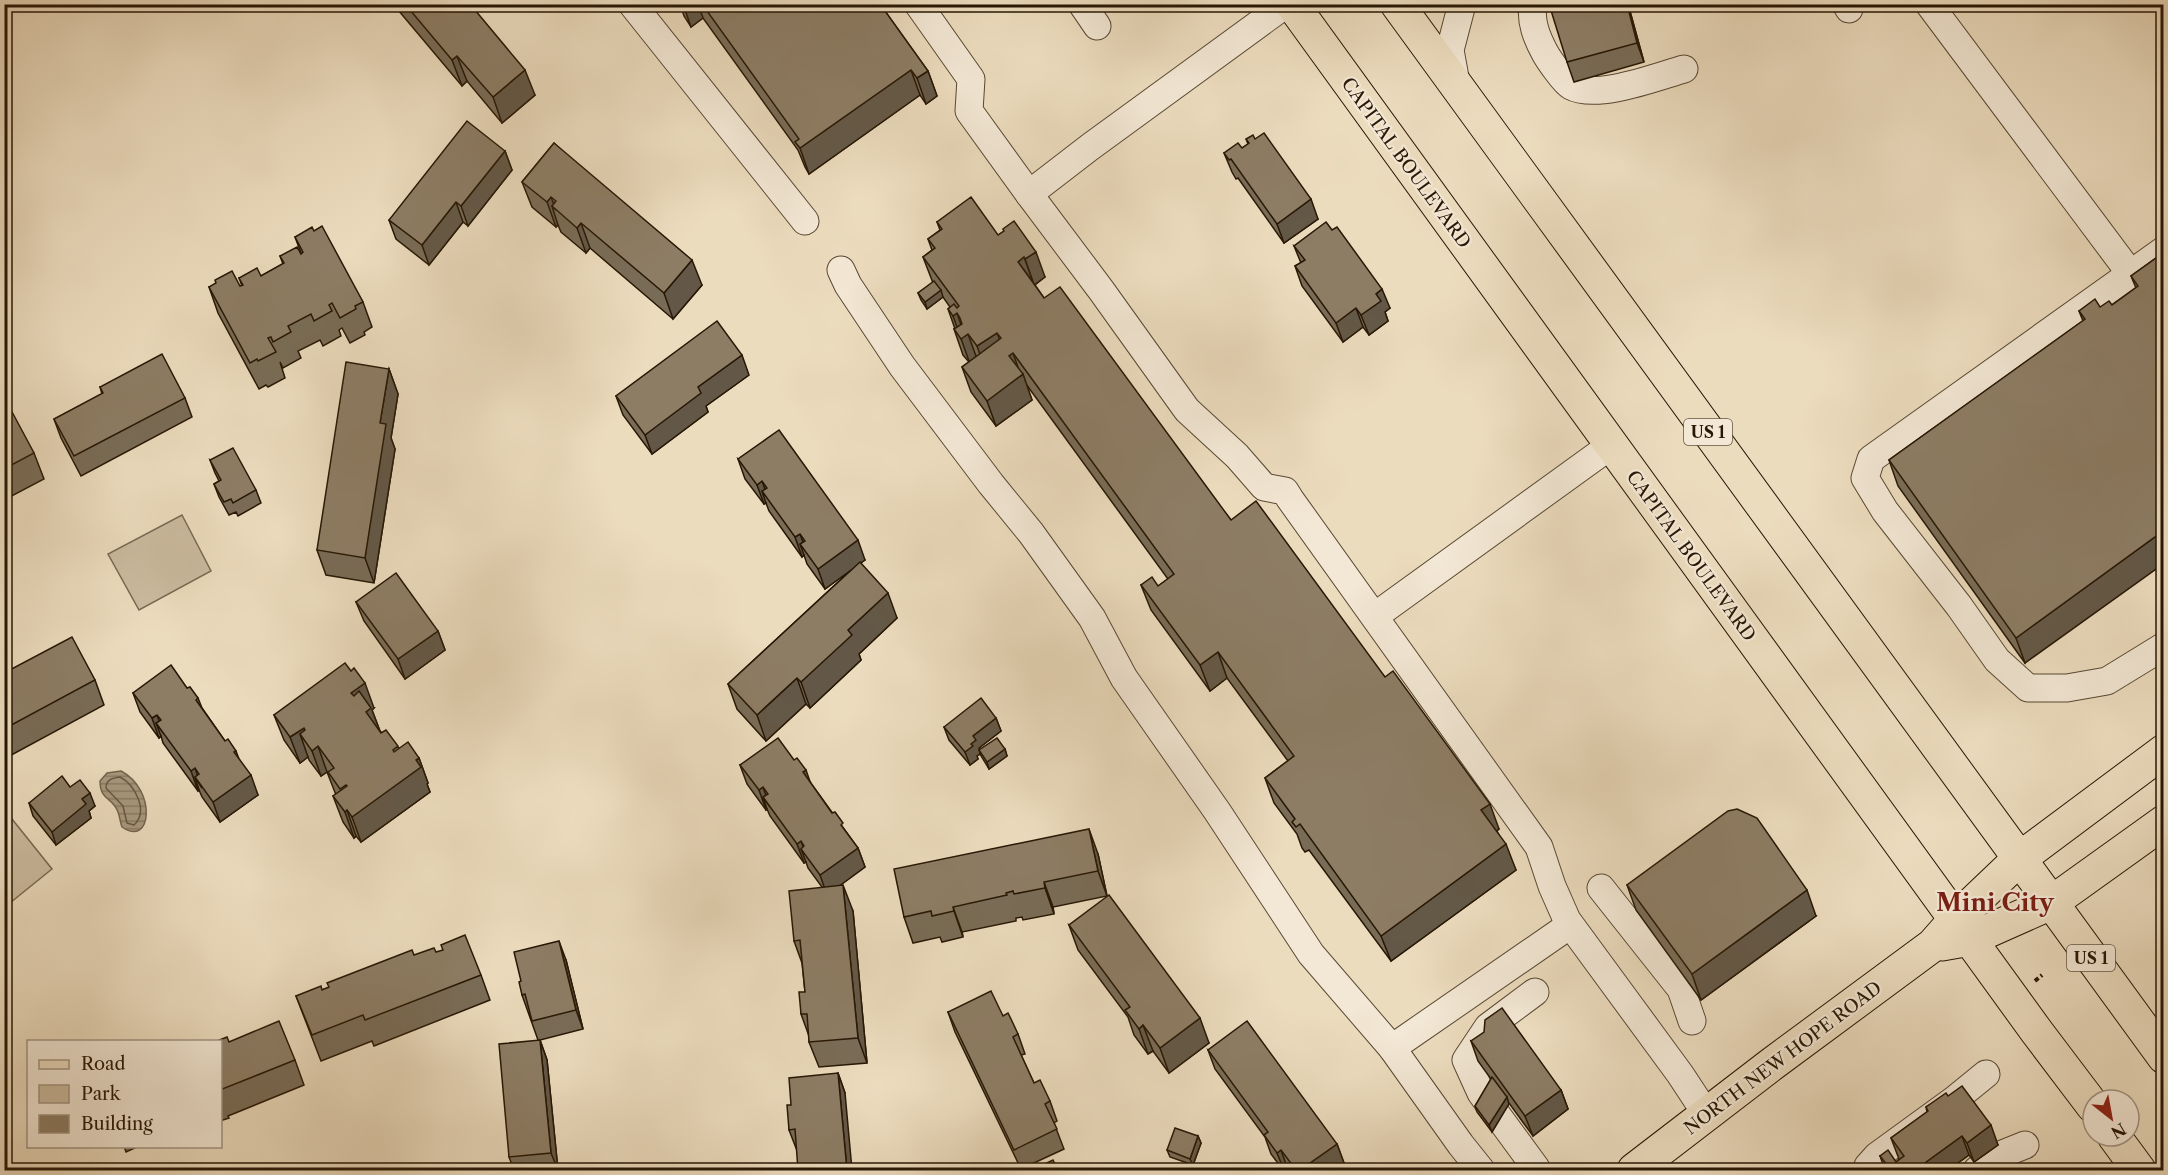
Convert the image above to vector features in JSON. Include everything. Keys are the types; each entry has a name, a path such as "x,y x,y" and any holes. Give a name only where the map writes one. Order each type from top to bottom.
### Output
{"main road":[{"name":"CAPITAL BOULEVARD","path":"1292,4 1562,375 1610,446 2081,1090"},
{"name":"US 1","path":"1397,4 2163,1057"},
{"name":"NORTH NEW HOPE ROAD","path":"1634,1170 1933,945 1963,930 2019,859 2163,751"},
{"path":"1963,930 2051,903 2163,822"},
{"path":"2123,1148 2139,1170"}],"lane":[{"path":"632,4 805,221"},
{"path":"918,4 971,79 969,111 1187,410 1237,456 1264,487 1285,491 1539,847 1552,886 1570,925 1680,1074 1707,1115"},
{"path":"1082,4 1097,26"},
{"path":"1029,194 1286,4"},
{"path":"1457,88 1450,50 1462,4"},
{"path":"1533,4 1535,35 1548,58 1570,86 1592,91 1684,69"},
{"path":"1929,4 2130,273"},
{"path":"2163,250 1871,459 1865,478 1885,511 1959,606 1997,660 2028,688 2067,687 2107,681 2163,646"},
{"path":"841,270 848,285 902,366 1092,618 1124,678 1217,811 1311,954 1392,1048 1461,1146 1481,1170"},
{"path":"1375,616 1610,446"},
{"path":"1601,888 1681,989 1692,1021"},
{"path":"1392,1048 1570,925"},
{"path":"1535,992 1488,1027 1466,1060 1481,1093 1536,1168"},
{"path":"1866,1169 1877,1156 1986,1074"},
{"path":"1977,1170 2000,1155 2025,1145"}],"path":[{"path":"2035,981 2042,975"}],"green space":[{"path":"182,515 211,571 139,610 108,554"},
{"path":"12,819 52,869 5,907 5,826"}],"water":[{"path":"121,771 133,780 141,791 145,803 146,814 140,830 132,831 122,827 116,807 102,792 100,781 107,773"}],"building":[{"path":"405,4 470,4 525,70 493,97 457,56 452,60"},
{"path":"702,4 880,4 928,71 917,78 911,70 800,148 795,142 799,139"},
{"path":"1549,4 1627,4 1637,43 1567,62"},
{"path":"467,121 505,151 461,206 456,202 422,245 389,220"},
{"path":"1264,133 1311,199 1277,224 1231,159 1229,160 1224,153 1238,143 1242,148 1249,143 1246,139 1253,135 1255,139"},
{"path":"554,143 692,260 664,293 581,223 577,228 552,206 556,201 551,197 547,202 522,182"},
{"path":"971,197 998,235 1014,221 1036,252 1018,262 1044,298 1060,287 1231,520 1256,501 1385,677 1393,671 1490,804 1481,810 1506,844 1381,936 1300,824 1296,827 1292,822 1295,819 1265,778 1294,756 1218,652 1200,665 1141,585 1152,577 1158,586 1174,574 1013,353 1009,356 1023,374 987,401 962,367 1001,338 997,333 977,346 968,334 961,339 954,329 962,324 960,318 957,313 953,316 948,309 954,304 957,308 959,306 923,257 935,248 928,239 942,229 937,222"},
{"path":"1326,222 1332,230 1337,227 1382,289 1376,294 1381,301 1361,315 1356,308 1336,323 1295,266 1305,260 1294,246"},
{"path":"322,226 363,302 340,318 332,303 329,305 332,311 314,321 311,314 288,326 291,332 273,342 271,337 268,338 276,352 250,363 209,287 216,283 215,280 232,271 240,286 243,285 239,278 257,268 261,276 284,263 280,256 297,247 301,254 303,252 295,237 312,227 314,231"},
{"path":"2163,253 2163,531 2016,638 1889,460 2085,319 2079,311 2095,299 2100,307 2109,301 2112,305 2138,286 2131,276"},
{"path":"934,281 941,290 925,302 918,293"},
{"path":"717,321 742,355 698,387 701,393 645,435 616,396"},
{"path":"162,354 185,398 74,456 54,419 103,393 100,387"},
{"path":"346,362 389,369 380,423 386,424 365,558 317,550"},
{"path":"11,410 34,453 4,469 4,414"},
{"path":"779,430 858,540 818,569 800,544 805,541 800,534 795,537 762,491 767,488 762,481 757,485 738,459"},
{"path":"233,448 256,490 233,503 231,499 224,502 214,484 221,480 210,460"},
{"path":"860,562 888,593 848,630 852,635 801,682 797,678 757,715 728,684"},
{"path":"396,573 438,631 398,659 356,602"},
{"path":"72,637 95,680 4,729 4,673"},
{"path":"345,663 351,671 354,668 365,683 351,693 354,696 359,691 371,708 366,712 381,733 386,730 398,746 393,750 394,752 408,742 419,758 416,760 421,767 352,817 347,810 345,812 333,796 347,786 340,789 328,772 334,768 318,746 312,751 300,734 305,730 304,728 290,737 274,715"},
{"path":"171,665 187,688 190,687 198,698 196,700 225,741 228,739 236,751 234,752 251,775 213,802 195,777 199,774 195,768 191,771 156,723 161,720 157,715 152,718 133,693"},
{"path":"981,698 996,718 973,736 976,740 971,744 973,746 965,752 944,727"},
{"path":"778,738 794,760 797,758 806,770 803,772 832,813 835,812 843,823 841,825 858,848 820,875 801,849 804,846 801,841 797,844 763,797 768,794 763,787 759,790 740,765"},
{"path":"997,738 1005,749 987,762 979,750"},
{"path":"62,776 70,787 80,780 90,793 82,799 86,804 52,832 29,803"},
{"path":"1737,809 1757,818 1807,890 1692,974 1627,885 1728,811"},
{"path":"1089,829 1098,871 1044,882 1045,888 1014,894 1013,891 1006,893 1007,895 953,907 954,911 932,916 931,911 904,917 894,869"},
{"path":"843,885 858,1038 809,1042 807,1014 801,1014 799,992 805,992 800,940 794,941 789,891"},
{"path":"1109,895 1200,1018 1160,1048 1143,1025 1139,1029 1125,1010 1130,1007 1069,925"},
{"path":"465,935 481,975 365,1020 363,1015 312,1035 296,996 321,986 322,990 329,987 327,983 412,950 414,955 434,948 436,952 443,950 441,945"},
{"path":"559,941 576,1010 532,1021 525,994 522,995 514,952"},
{"path":"991,991 1003,1016 1008,1013 1011,1019 1018,1034 1013,1037 1034,1083 1040,1080 1050,1101 1045,1104 1057,1129 1014,1150 948,1012"},
{"path":"1502,1008 1561,1090 1525,1116 1471,1041 1484,1032 1485,1020"},
{"path":"279,1021 295,1060 222,1089 222,1040 220,1040 227,1037 229,1042"},
{"path":"1247,1021 1337,1144 1300,1170 1296,1170 1281,1150 1277,1153 1264,1135 1268,1132 1208,1050"},
{"path":"540,1040 551,1153 509,1157 499,1044"},
{"path":"838,1073 847,1170 798,1170 795,1129 789,1130 787,1105 791,1105 789,1078"},
{"path":"1492,1077 1507,1097 1489,1125 1475,1106"},
{"path":"1962,1086 1991,1125 1967,1143 1962,1136 1915,1170 1909,1168 1891,1170 1880,1156 1888,1150 1896,1162 1904,1156 1891,1138 1928,1111 1926,1107 1946,1093 1948,1096"},
{"path":"1175,1128 1198,1136 1190,1159 1167,1150"},
{"path":"1053,1160 1058,1170 1032,1170"}],"district":[{"name":"Mini City","path":"1995,902"}]}
